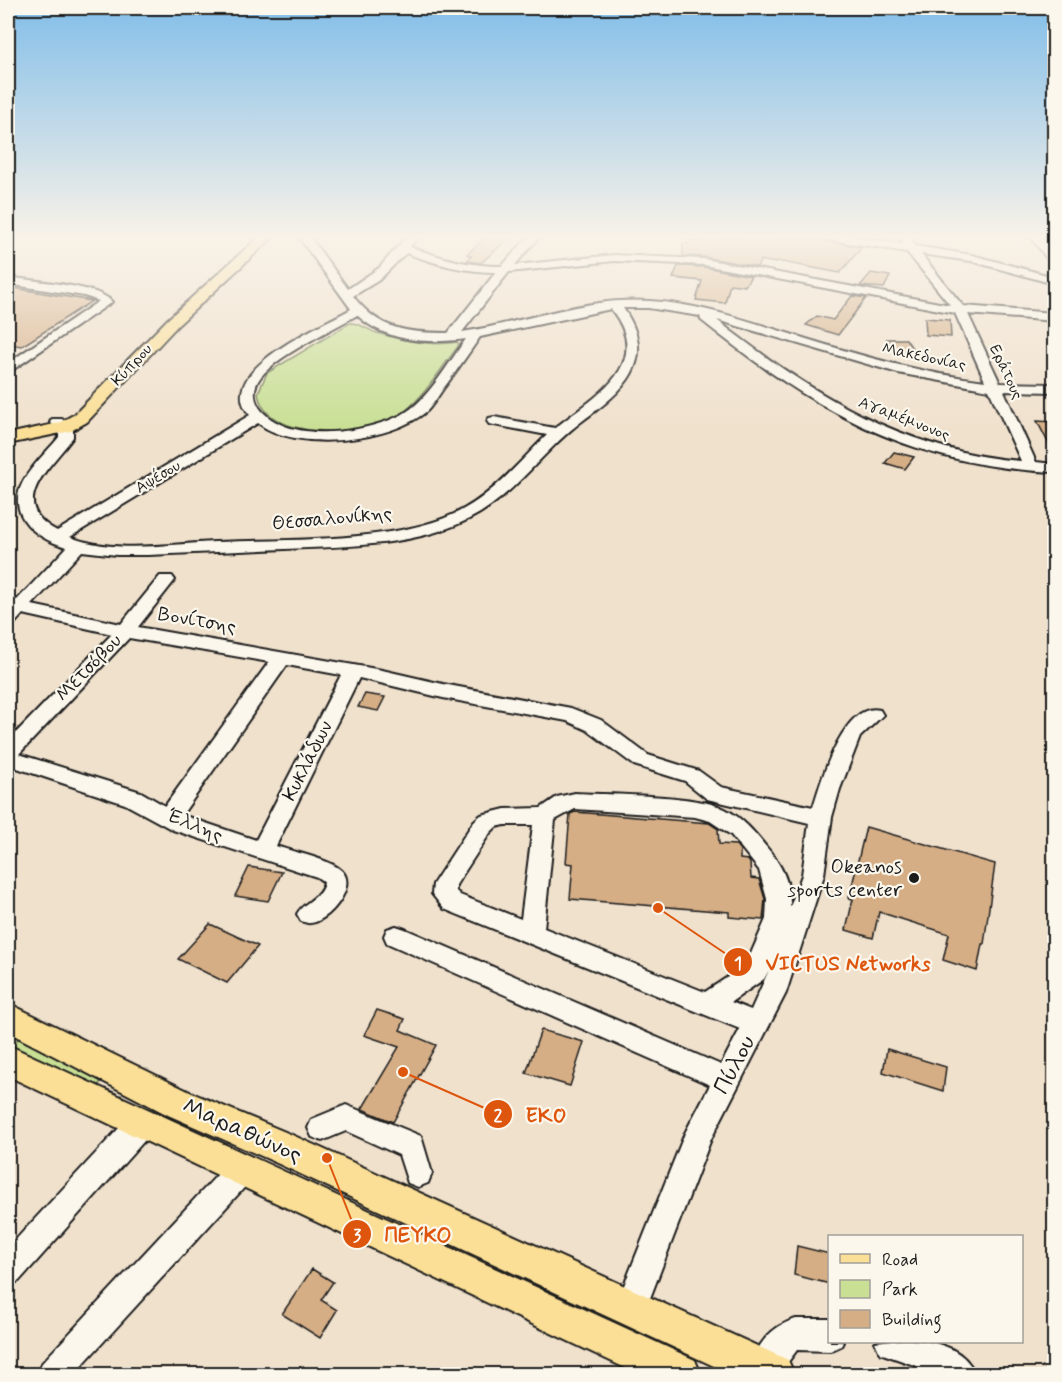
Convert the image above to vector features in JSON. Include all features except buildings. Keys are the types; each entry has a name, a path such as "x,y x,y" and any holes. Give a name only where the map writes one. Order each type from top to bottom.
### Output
{"main road":[{"name":"Κύπρου","path":"8,433 61,425 183,300"},
{"name":"Κύπρου","path":"8,439 81,418 173,322 197,300"},
{"name":"Μαραθώνος","path":"8,1017 180,1104 278,1146 769,1372"},
{"name":"Μαραθώνος","path":"8,1060 681,1374"}],"street":[{"path":"8,369 106,302 105,300"},
{"name":"Μακεδονίας","path":"350,300 357,310 372,322 390,331 416,336 476,334 568,311 614,304 650,304 700,314 903,371 994,386 1054,388"},
{"path":"452,336 480,300"},
{"path":"911,300 960,310 1054,317"},
{"name":"Εράτους","path":"952,300 960,310 1031,467"},
{"name":"Θεσσαλονίκης","path":"61,425 66,437 33,478 25,502 27,511 33,520 58,537 78,545 105,549 140,550 296,544 366,539 430,529 457,520 480,507 521,471 558,433 610,393 628,367 633,354 632,336 614,304"},
{"path":"357,310 273,360 257,373 248,392 250,404 258,416 283,429 317,435 351,434 392,426 414,415 423,406 476,334"},
{"name":"Αγαμέμνονος","path":"700,314 765,365 861,424 908,443 953,456 1054,468"},
{"name":"Αψέσου","path":"58,537 258,416"},
{"path":"494,421 558,433"},
{"path":"12,610 78,545"},
{"name":"Μετσόβου","path":"8,753 125,631 166,580"},
{"name":"Βονίτσης","path":"12,610 353,670 585,719 641,760 692,776 715,793 821,817"},
{"path":"169,818 282,658"},
{"name":"Κυκλάδων","path":"262,850 353,670"},
{"name":"Πύλου","path":"631,1308 699,1133 773,993 813,875 821,817 829,789 851,734 873,715"},
{"name":"Έλλης","path":"8,759 133,798 190,827 312,866 335,878 337,882 334,892 327,901 309,914"},
{"path":"708,1004 755,972 778,919 779,899 775,879 758,850 727,820 695,809 575,801 565,803 544,816 505,817 489,821 482,827 443,889 447,899 452,902 757,1024"},
{"path":"531,934 544,816"},
{"path":"396,936 728,1080"},
{"path":"322,1128 346,1118 411,1146 418,1173"},
{"path":"8,1270 143,1122"},
{"path":"53,1374 243,1168"},
{"path":"769,1372 778,1345 788,1336 801,1333 828,1335"},
{"path":"897,1343 942,1361 959,1374"}],"green space":[{"path":"350,323 406,340 437,344 457,342 459,345 414,403 396,417 381,423 362,428 317,430 296,427 278,420 265,409 258,393 267,373"},
{"path":"20,1037 104,1078 96,1088 9,1049"}],"place":[{"name":"Okeanos sports center","path":"914,878"},
{"name":"VICTUS Networks","path":"658,908"},
{"name":"EKO","path":"403,1072"},
{"name":"ΠΕΥΚΟ","path":"327,1158"}]}
